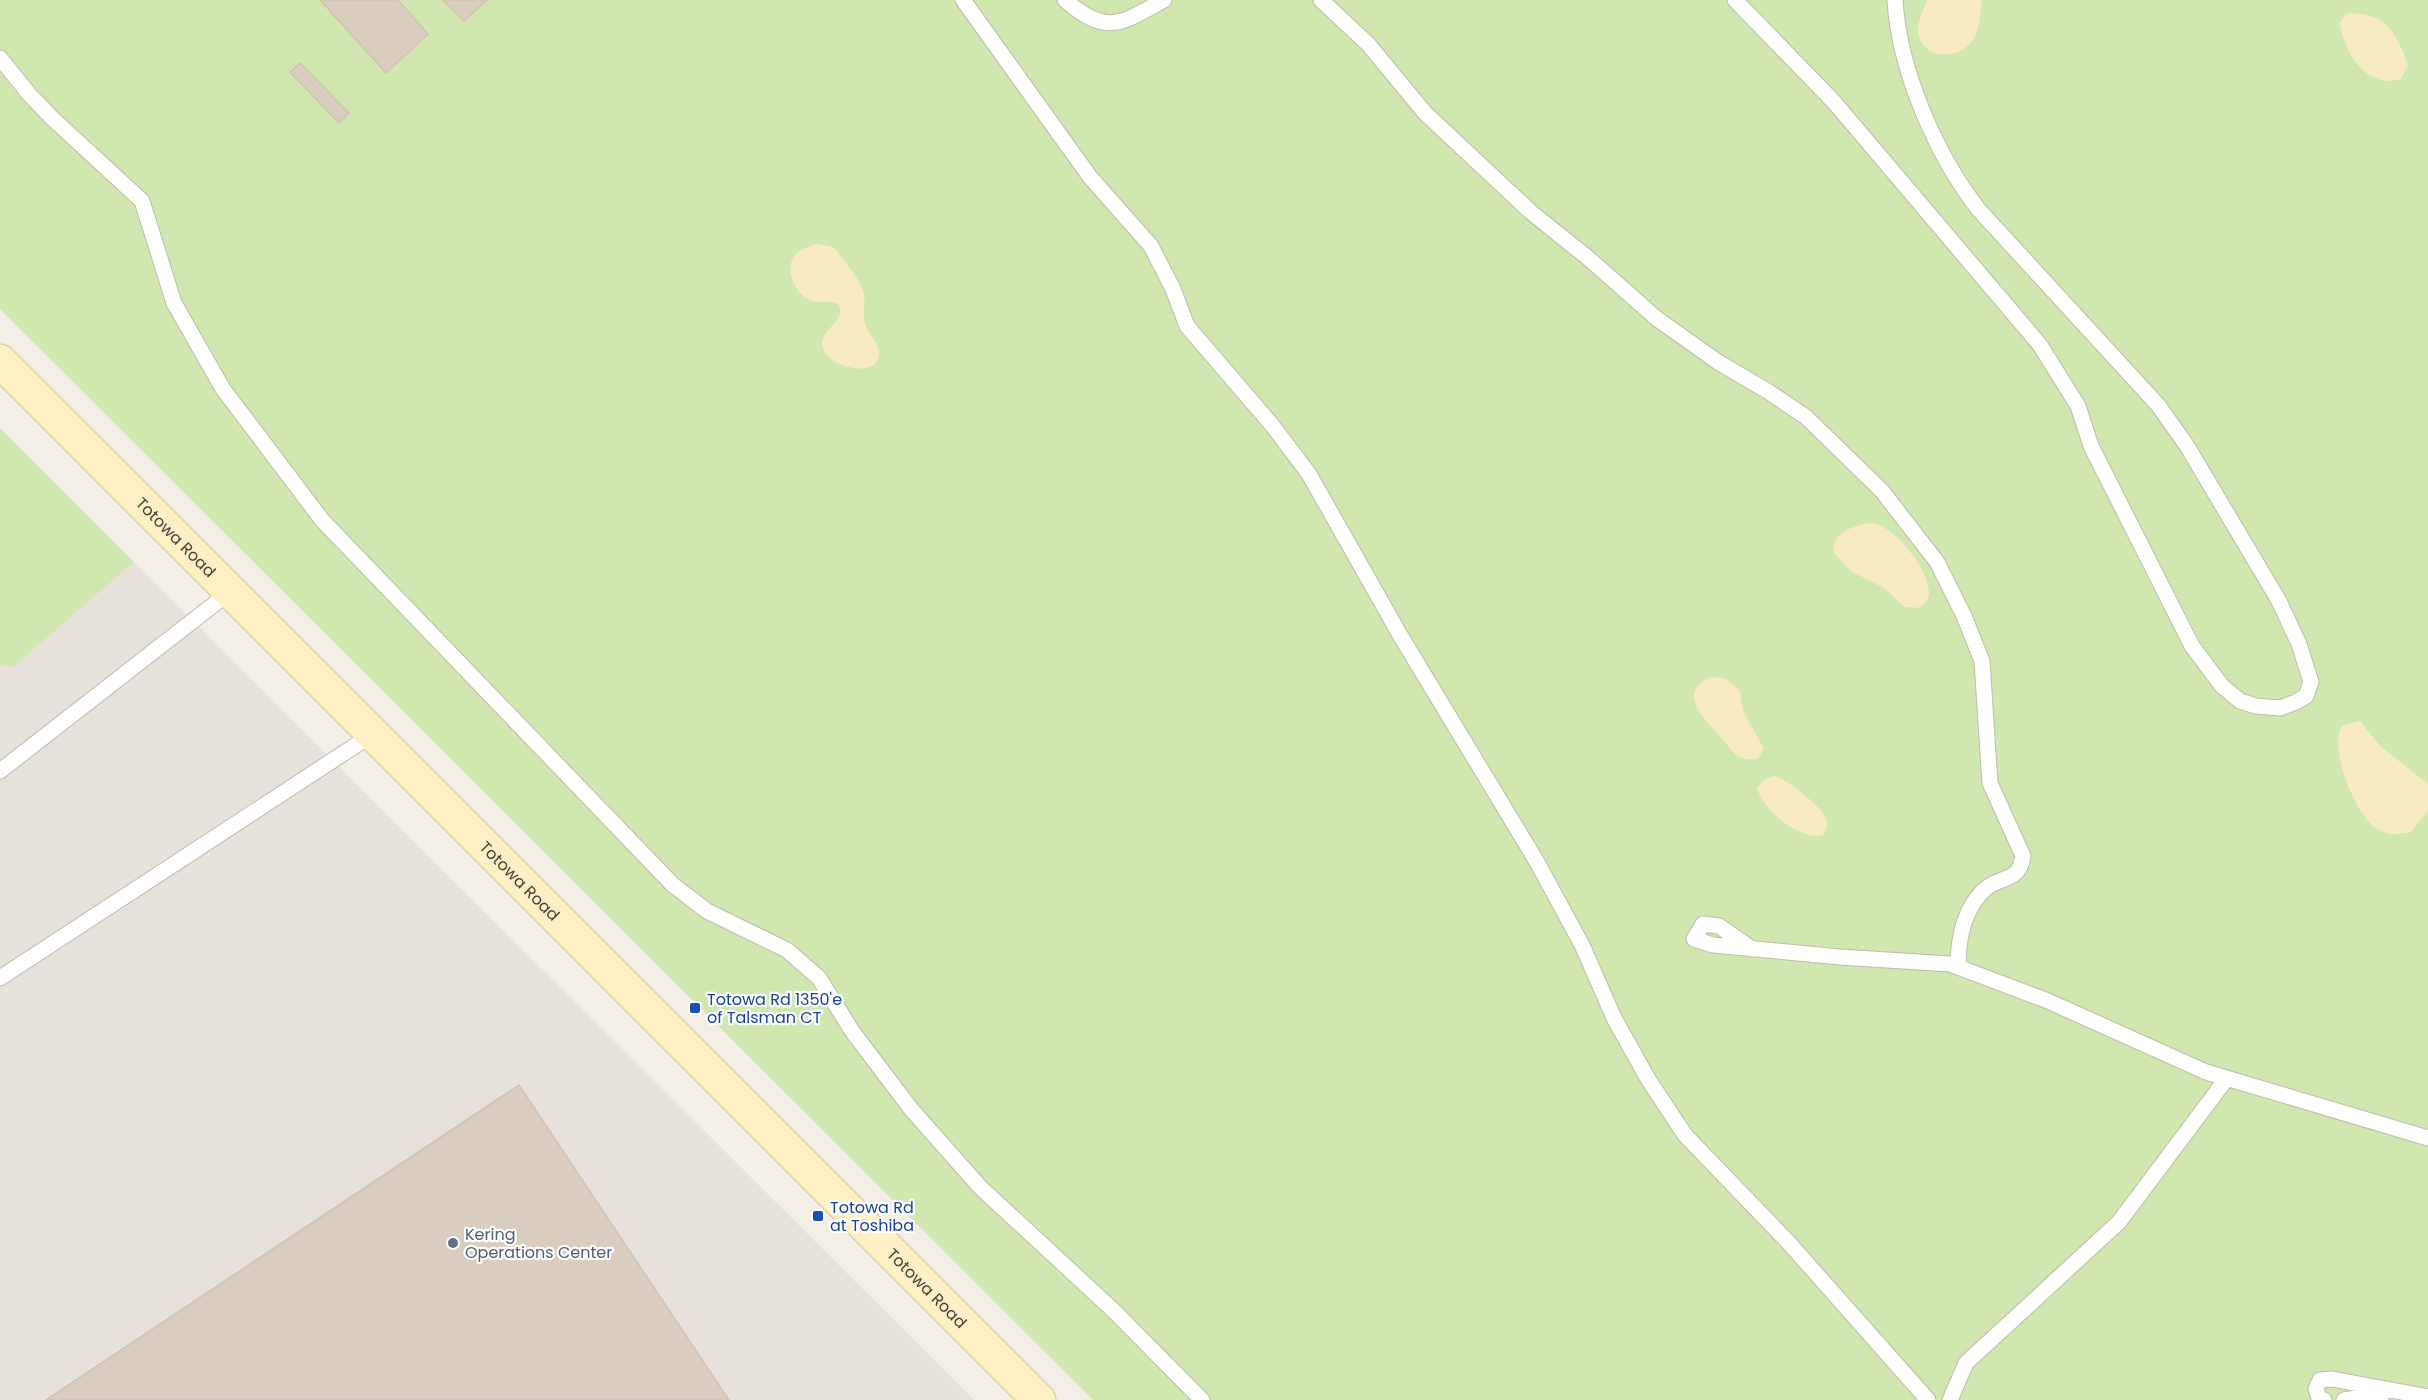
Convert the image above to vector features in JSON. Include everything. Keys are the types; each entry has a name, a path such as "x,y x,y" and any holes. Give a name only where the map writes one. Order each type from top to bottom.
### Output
{"main road":[{"name":"Totowa Road","path":"0,360 1039,1400"}],"lane":[{"path":"963,0 1090,177 1151,246 1173,290 1187,326 1272,425 1309,474 1400,635 1537,862 1582,945 1614,1018 1648,1079 1685,1135 1789,1243 1928,1400"},
{"path":"1065,0 1094,20 1109,24 1124,22 1164,0"},
{"path":"1321,0 1368,44 1425,113 1532,213 1587,257 1656,318 1718,362 1769,392 1813,424 1882,491 1937,562 1964,616 1982,661 1990,783 2023,856 2021,867 2014,875 1985,888 1977,899 1964,923 1958,943 1958,967"},
{"path":"1735,0 1834,102 2040,345 2078,406 2091,446 2192,646 2206,668 2222,686 2240,700 2280,708 2296,702 2306,696 2311,682 2299,644 2279,601 2187,446 2158,405 1979,210 1960,186 1926,118 1915,87 1897,29 1895,0"},
{"path":"0,58 52,118 142,201 174,303 223,389 322,520 673,885 707,911 787,950 819,978 852,1031 904,1101 980,1187 1114,1311 1202,1400"},
{"path":"0,771 231,591"},
{"path":"0,978 373,734"},
{"path":"1752,949 1950,964 2048,1001 2205,1072 2428,1138"},
{"path":"1950,1400 1966,1363 2119,1222 2227,1078"},
{"path":"2324,1400 2319,1398 2316,1389 2320,1380 2332,1379 2428,1397"},
{"path":"2344,1400 2364,1395 2404,1392"}],"shaded area":[{"path":"0,428 134,562 974,1400 0,1400"}],"green space":[{"path":"0,0 2428,0 2428,1400 1093,1400 0,309"},
{"path":"0,428 134,562 13,667 0,665"}],"sand":[{"path":"1927,0 1982,0 1977,32 1966,47 1950,54 1933,52 1926,48 1921,41 1918,28"},
{"path":"2346,14 2370,16 2387,26 2394,34 2408,65 2401,79 2388,81 2377,79 2367,74 2359,66 2346,46 2342,34 2340,23"},
{"path":"817,244 833,247 861,286 864,296 865,322 879,352 877,361 872,366 855,368 846,366 825,353 822,345 823,339 838,317 839,305 832,302 816,302 807,298 797,289 790,270 793,258 798,252"},
{"path":"1869,523 1879,525 1899,539 1924,573 1929,596 1927,601 1918,608 1905,607 1884,588 1851,571 1834,553 1836,540 1840,535"},
{"path":"1711,677 1725,678 1740,691 1743,711 1764,749 1758,758 1747,759 1737,755 1700,713 1694,698 1695,690"},
{"path":"2360,721 2380,746 2428,784 2428,810 2411,832 2397,834 2380,831 2368,820 2352,795 2341,764 2338,749 2339,736 2342,726"},
{"path":"1773,776 1793,786 1822,812 1827,824 1823,835 1814,836 1794,829 1774,814 1757,788 1764,780"}],"building":[{"path":"320,0 398,0 428,34 386,73"},
{"path":"443,0 487,0 464,21"},
{"path":"300,63 349,113 339,123 290,72"},
{"name":"Kering Operations Center","path":"519,1085 729,1400 46,1400"}],"place":[{"name":"Totowa Rd 1350'e of Talsman CT","path":"695,1008"},
{"name":"Totowa Rd at Toshiba","path":"818,1216"},
{"name":"Kering Operations Center","path":"453,1243"}]}
